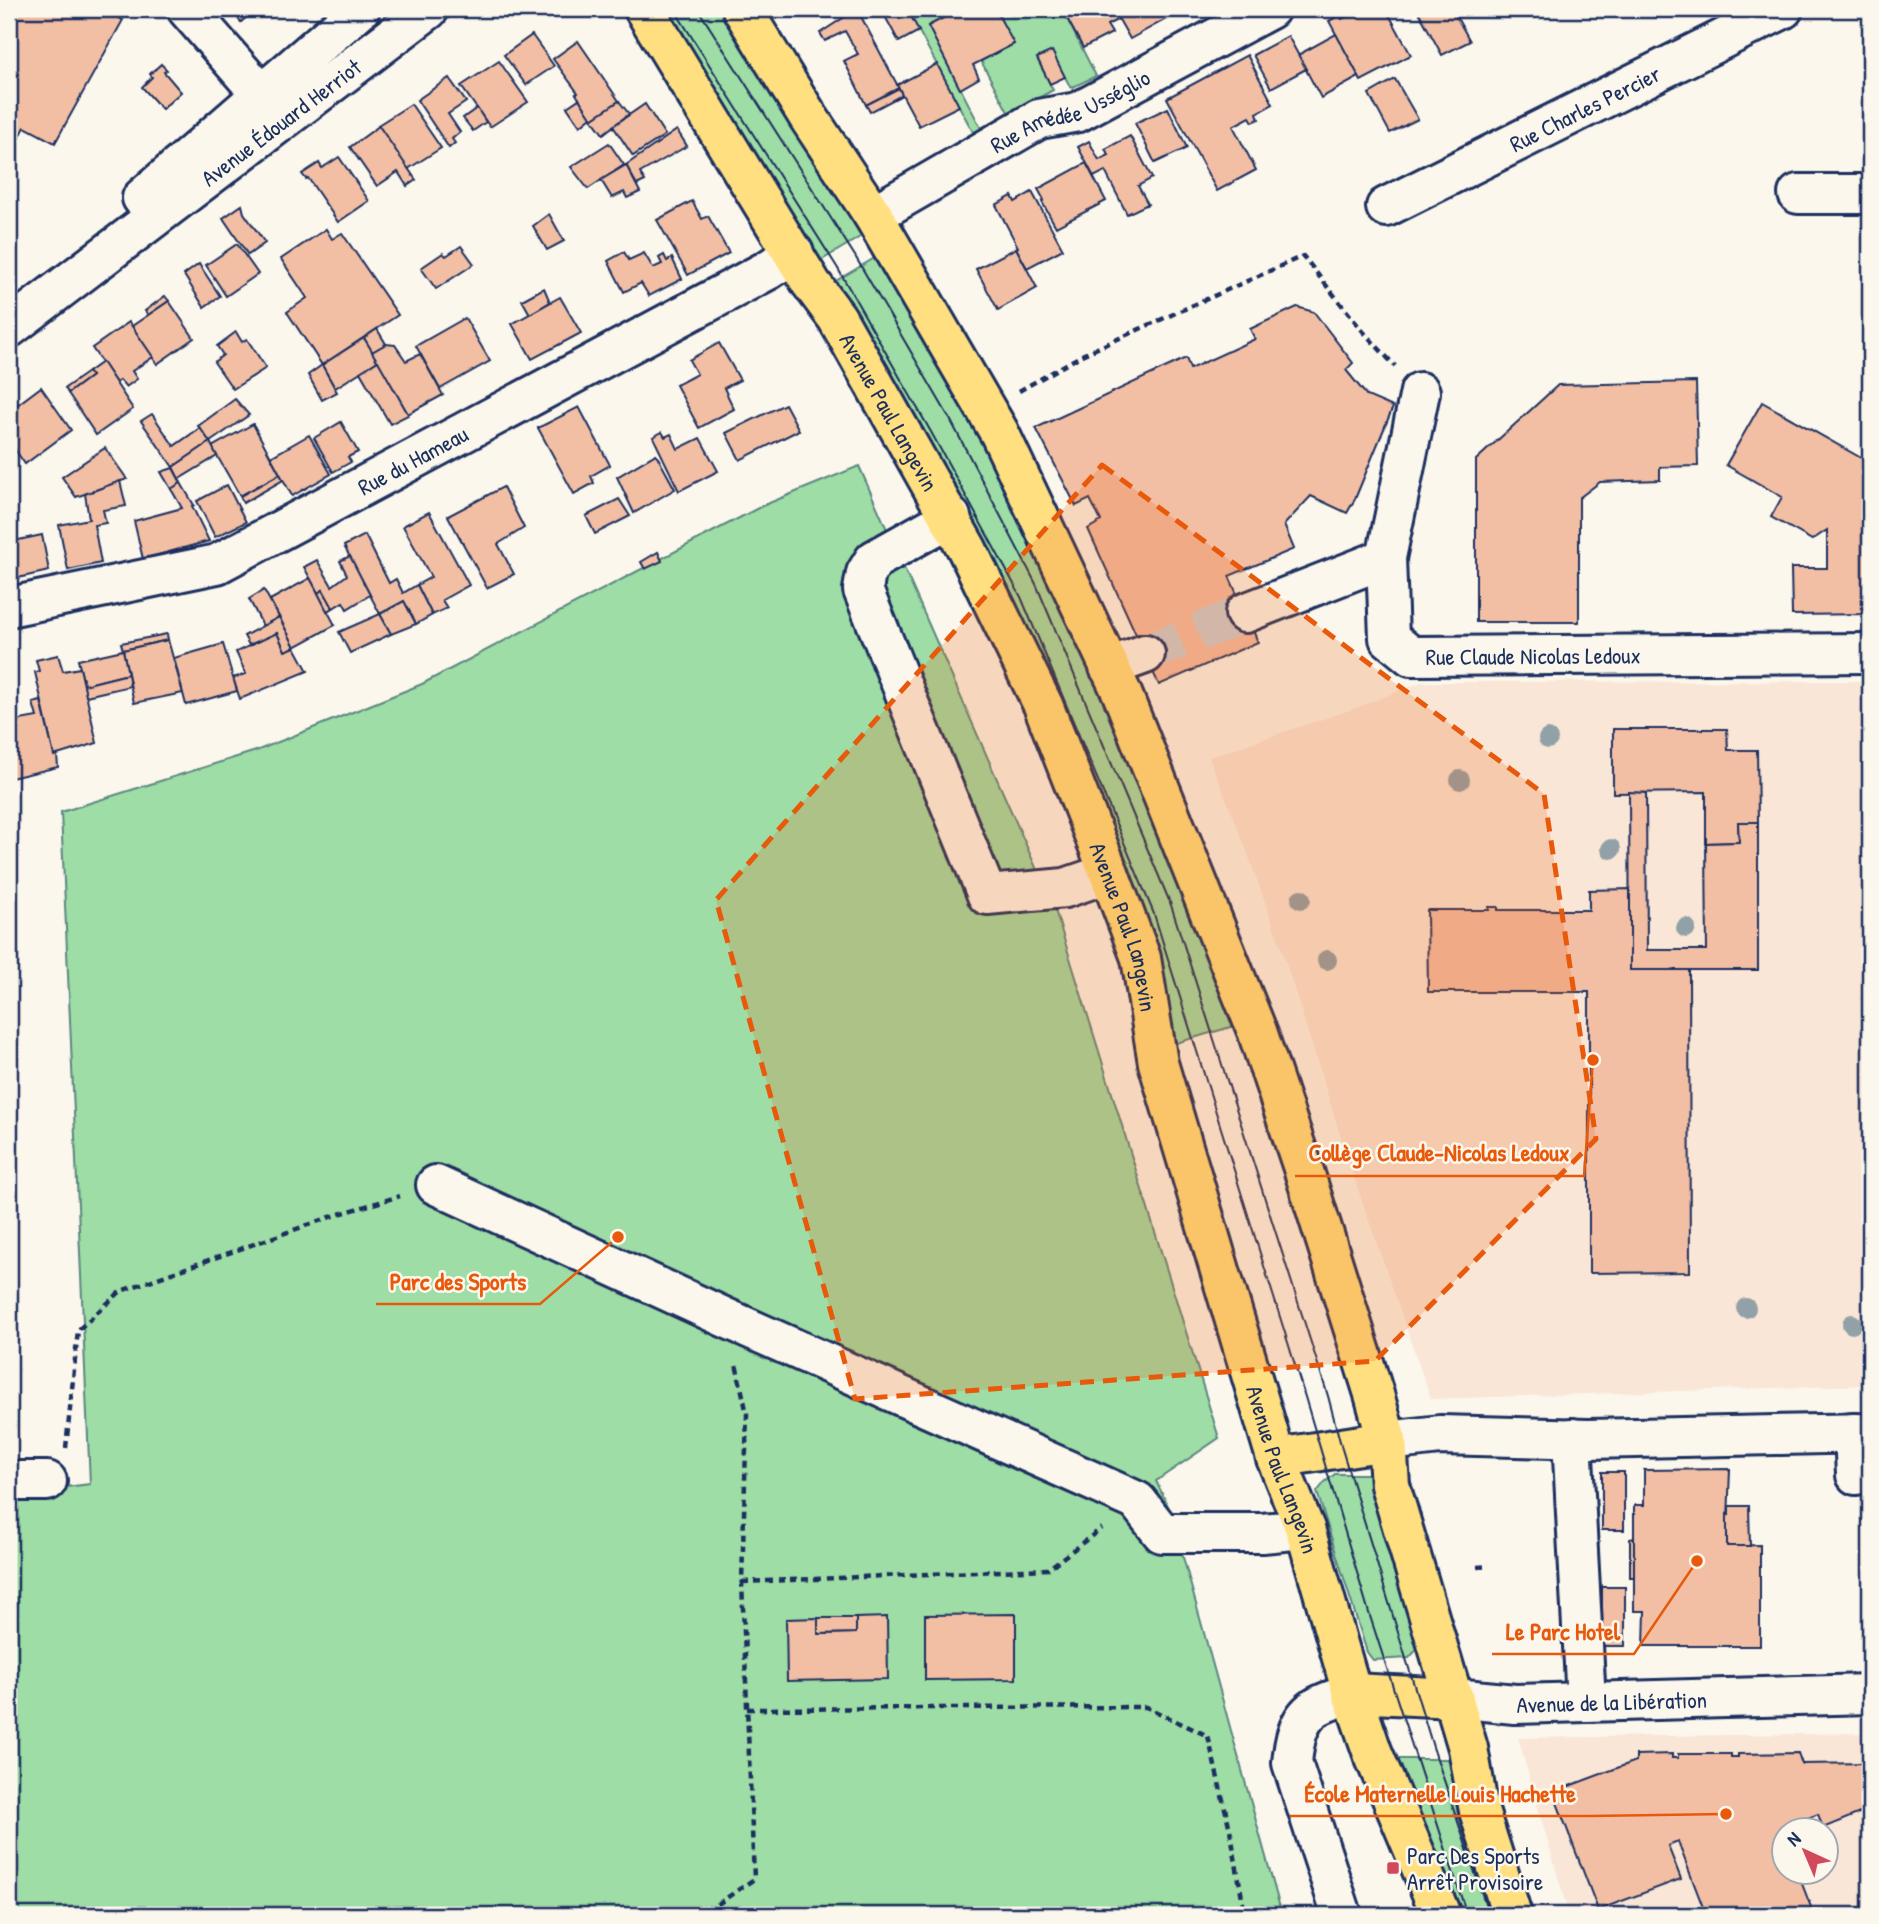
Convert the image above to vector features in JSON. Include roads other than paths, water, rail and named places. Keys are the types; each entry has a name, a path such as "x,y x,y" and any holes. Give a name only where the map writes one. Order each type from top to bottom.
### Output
{"main road":[{"name":"Avenue Paul Langevin","path":"644,9 811,283 837,318 951,517 1043,705 1141,958 1158,1063 1276,1458 1305,1529 1352,1693 1372,1751 1441,1915"},
{"path":"742,9 873,215 999,432 1110,667 1257,1031 1304,1168 1374,1394 1387,1441 1390,1485 1468,1748 1479,1811 1513,1915"},
{"path":"1276,1458 1387,1441"},
{"name":"Avenue de la Libération","path":"1352,1693 1454,1698"}],"street":[{"path":"187,9 261,94"},
{"name":"Avenue Édouard Herriot","path":"9,315 360,9"},
{"name":"Avenue Édouard Herriot","path":"9,328 429,9"},
{"name":"Rue Amédée Usséglio","path":"873,215 1039,119 1078,112 1270,9"},
{"name":"Rue Charles Percier","path":"1386,207 1783,9"},
{"name":"Avenue Édouard Herriot","path":"132,235 149,211 242,135 254,119 261,94"},
{"path":"1798,194 1870,194"},
{"name":"Rue du Hameau","path":"9,607 217,564 768,270 794,253"},
{"name":"Rue Claude Nicolas Ledoux","path":"1420,392 1386,558 1389,638 1410,656 1870,653"},
{"path":"951,517 874,560 866,573 863,590 987,895 1065,888 1109,873"},
{"path":"1245,613 1386,558"},
{"path":"1110,667 1145,654"},
{"path":"436,1185 1137,1501 1163,1533 1262,1533 1305,1529"},
{"path":"1387,1441 1440,1435 1573,1438 1862,1433 1856,1475"},
{"path":"1573,1438 1586,1702"},
{"path":"9,1481 47,1481"},
{"path":"1342,1915 1292,1763 1295,1739 1302,1722 1315,1708 1352,1693"},
{"name":"Avenue de la Libération","path":"1454,1698 1515,1704 1870,1694"}],"tunnel":[{"path":"1145,654 1245,613"}],"tram line":[{"path":"674,9 837,267 1021,597 1154,914 1305,1397 1369,1613 1467,1915"},
{"path":"698,9 855,256 950,419 1036,584 1171,905 1328,1396 1433,1747 1489,1915"}],"place":[{"name":"Collège Claude-Nicolas Ledoux","path":"1593,1060"},
{"name":"Parc des Sports","path":"618,1237"},
{"name":"Le Parc Hotel","path":"1697,1561"},
{"name":"École Maternelle Louis Hachette","path":"1726,1814"},
{"name":"Parc Des Sports Arrêt Provisoire","path":"1393,1868"}]}
